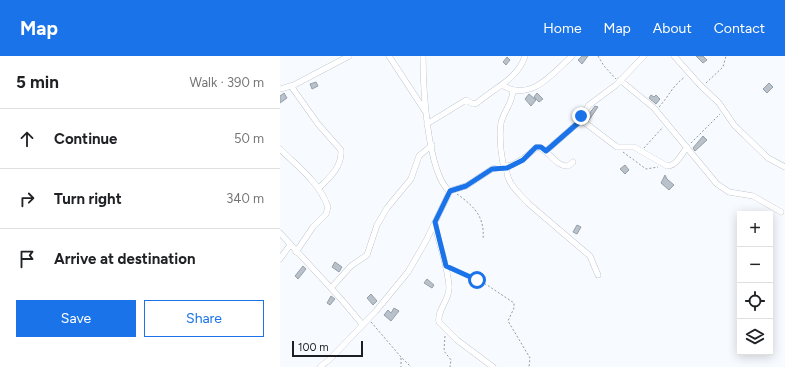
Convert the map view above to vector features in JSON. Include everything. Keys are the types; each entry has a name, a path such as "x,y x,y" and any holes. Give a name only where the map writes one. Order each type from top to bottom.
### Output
{"street":[{"path":"280,89 291,86 349,56"},
{"path":"389,56 425,111"},
{"path":"423,56 425,111 427,124 438,173 442,182 452,191"},
{"path":"427,124 466,100 476,104 502,85 516,72 523,63 525,56"},
{"path":"502,85 512,90 528,91 536,87 572,56"},
{"path":"546,151 574,126 589,105 619,81 644,56"},
{"path":"674,56 701,87 713,97 734,126 768,158 785,167"},
{"path":"619,81 656,110 706,172 724,189 736,194 752,196 782,212"},
{"path":"291,86 318,124 340,150 338,165 333,176 318,188"},
{"path":"512,90 510,106 501,122 501,152 508,178 524,199 590,256 598,275"},
{"path":"580,119 617,147 622,148 630,146 641,150 664,165 671,166 687,147"},
{"path":"331,288 351,266 367,255 375,230 387,208 411,179 419,156 432,145"},
{"path":"320,367 330,359 368,319 408,272 452,191 477,180 492,169 505,168 523,160 536,147 541,147 562,166 568,166 573,162"},
{"path":"280,149 318,188 325,200 328,211 313,227 296,252"},
{"path":"435,222 446,266 449,290 438,317 446,330 493,367"},
{"path":"280,233 362,324"},
{"path":"280,259 290,245"}],"path":[{"path":"598,56 604,66 619,81"},
{"path":"701,87 723,67 726,56"},
{"path":"656,110 669,95 674,84 689,74"},
{"path":"687,147 704,128 724,111"},
{"path":"641,150 659,130 667,124"},
{"path":"622,148 625,153 646,169 652,169 664,165"},
{"path":"452,191 476,211 484,227 483,240"},
{"path":"446,266 467,274 500,292 514,303 514,308 508,324 530,358 529,367"},
{"path":"368,319 400,357 411,367"},
{"path":"446,330 444,351 451,360 450,367"},
{"path":"400,357 401,367"}],"building":[{"path":"582,56 588,56 582,64 578,60"},
{"path":"696,56 703,56 707,60 703,63"},
{"path":"507,57 510,60 506,65 503,62"},
{"path":"316,82 318,86 312,89 310,84"},
{"path":"769,83 773,87 767,93 763,89"},
{"path":"284,93 287,98 280,103 280,96"},
{"path":"537,93 543,99 539,102 534,97"},
{"path":"529,94 536,100 531,106 525,99"},
{"path":"651,95 654,97 656,95 660,99 656,104 649,98"},
{"path":"595,106 598,107 589,120 586,118"},
{"path":"703,136 707,140 695,151 693,148"},
{"path":"625,165 629,170 625,174 620,169"},
{"path":"665,175 674,185 669,190 661,183"},
{"path":"577,225 581,227 577,234 573,232"},
{"path":"335,262 342,267 339,272 332,267"},
{"path":"303,266 306,269 298,279 295,276"},
{"path":"427,279 434,285 432,288 424,283"},
{"path":"371,294 377,301 373,305 367,298"},
{"path":"331,296 335,299 330,305 327,303"},
{"path":"394,308 399,311 391,321 384,315 388,310 391,313"}],"route":[{"path":"477,280 467,274 446,266 439,243 435,222 450,191 466,186 492,169 507,168 523,160 532,149 538,146 546,151 556,140 578,123 581,116"}]}
